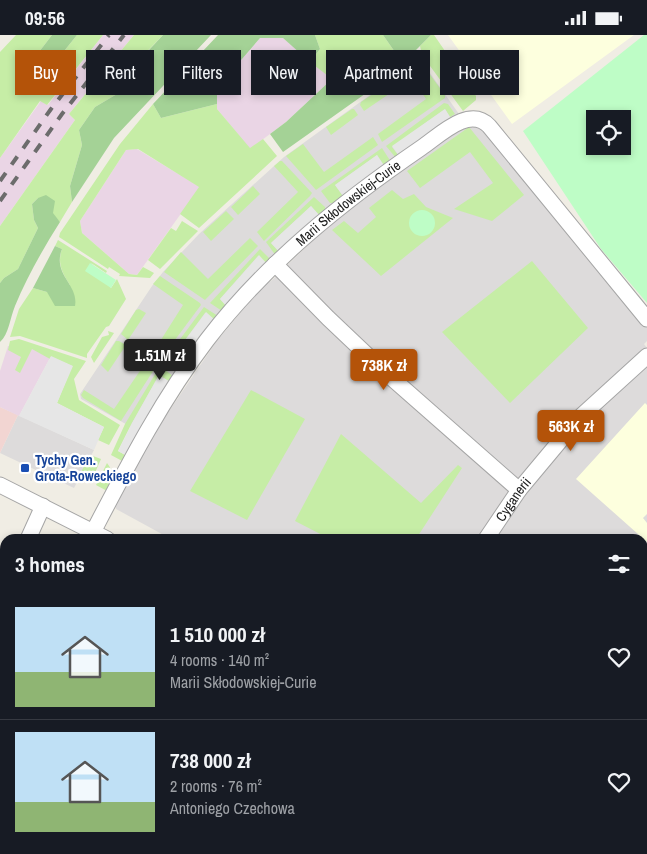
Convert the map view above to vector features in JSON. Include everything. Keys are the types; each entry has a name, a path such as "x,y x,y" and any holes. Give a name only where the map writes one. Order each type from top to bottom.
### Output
{"street":[{"name":"Marii Skłodowskiej-Curie","path":"93,532 144,434 188,365 225,318 275,264 333,213 460,121 474,118 485,121 647,319"},
{"path":"275,264 353,343 518,490"},
{"name":"Cyganerii","path":"489,534 518,490 580,417 647,356"},
{"path":"0,485 97,534"},
{"path":"30,534 43,506"}],"shaded area":[{"path":"103,35 134,35 122,50 91,50"},
{"path":"448,35 634,35 512,124 491,95 519,95 519,50 459,50"},
{"path":"260,38 283,38 297,50 251,50 251,95 315,95 286,122 250,149 217,109 217,95 241,95 241,60"},
{"path":"86,57 86,93 69,114 75,120 0,226 0,158 41,101 48,105 56,95 76,95 76,69"},
{"path":"316,66 326,74 326,85 316,94"},
{"path":"430,73 440,87 440,95 446,95 459,114 275,259 140,432 81,399 80,394 163,272 199,234 284,157 370,95 430,95"},
{"path":"445,109 450,117 399,156 392,146"},
{"path":"469,118 480,127 647,328 647,341 644,344 647,348 647,534 162,534 116,509 115,505 144,448 216,342 263,285 271,281 343,211"},
{"path":"137,149 200,187 137,275 129,274 82,233 80,221 126,150"},
{"path":"377,155 385,167 343,196 335,185"},
{"path":"311,206 319,215 281,254 271,243"},
{"path":"259,255 267,264 228,308 220,299"},
{"path":"206,312 215,320 178,369 168,363"},
{"path":"25,345 51,356 19,416 0,407 0,371 8,346"},
{"path":"51,356 73,366 57,403 104,427 94,450 19,416"},
{"path":"159,375 170,382 146,418 127,456 118,451"},
{"path":"645,403 647,405 647,514 643,518 647,523 647,534 638,534 576,479"},
{"path":"0,407 18,415 0,453"},
{"path":"18,415 94,450 74,488 0,453"}],"green space":[{"path":"16,35 52,35 41,50 15,50 15,95 55,95 47,105 40,101 0,158 0,52"},
{"path":"52,35 77,35 65,50 41,50"},
{"path":"77,35 103,35 91,50 86,50 86,56 76,69 76,50 65,50"},
{"path":"134,35 163,35 149,50 122,50"},
{"path":"163,35 211,35 197,50 164,50 164,85 114,138 72,202 70,186 82,145 79,130 95,107 115,95 154,95 154,50 149,50"},
{"path":"218,35 315,35 320,49 316,54 316,50 296,50 283,38 260,38 241,60 241,50 204,50"},
{"path":"315,35 383,35 394,50 326,50 326,74 316,67 316,54 320,49"},
{"path":"383,35 431,35 416,50 394,50"},
{"path":"431,35 434,35 444,50 440,50 440,80 430,66 430,50 421,50 420,46"},
{"path":"644,35 647,35 647,303 601,249 523,131"},
{"path":"430,75 440,88 440,95 445,95 445,98 382,142 378,134 426,99 423,95 430,95"},
{"path":"326,85 326,95 363,95 283,152 270,134"},
{"path":"164,92 164,95 217,95 217,104 161,118 153,104"},
{"path":"86,93 86,95 115,95 95,107 79,130 82,145 70,186 72,202 60,222 38,198 32,204 34,220 38,228 18,269 0,283 0,226 75,120 69,114"},
{"path":"371,95 388,95 364,111 360,105 361,102"},
{"path":"451,95 475,95 476,100 463,111"},
{"path":"444,103 448,104 455,114 450,117 445,109 392,147 399,156 396,158 386,146"},
{"path":"153,104 161,118 217,104 217,109 250,148 263,139 277,156 199,228 180,214 199,187 138,149 126,150 80,221 82,233 129,274 137,275 143,267 154,273 150,278 119,276 120,274 109,267 108,269 59,237 120,144"},
{"path":"352,109 358,115 331,135 326,127"},
{"path":"469,127 524,195 492,221 454,209 493,183 470,152 420,188 407,171"},
{"path":"373,137 378,145 316,190 286,156 303,144 324,172"},
{"path":"382,148 391,162 385,167 377,155 335,185 343,196 335,203 330,203 321,191"},
{"path":"280,161 312,193 264,241 257,232 298,192 274,166"},
{"path":"253,186 260,194 238,215 231,207"},
{"path":"392,190 403,199 414,194 426,207 453,218 381,276 332,230 344,221 358,233 376,217 369,208"},
{"path":"46,195 55,201 53,213 60,222 25,284 7,330 0,342 0,283 18,269 38,228 34,220 32,204 38,198"},
{"path":"314,197 325,207 325,210 319,215 311,206 271,243 281,254 276,256 266,242"},
{"path":"422,210 431,214 435,223 431,232 422,236 413,232 409,223 413,214"},
{"path":"226,211 234,219 211,241 203,232"},
{"path":"182,221 198,231 160,269 148,260 171,228 176,231"},
{"path":"250,238 258,246 205,300 164,272 181,252 208,279"},
{"path":"58,240 107,271 106,273 91,263 111,288 117,279 126,299 109,326 106,327 87,354 87,358 20,336 10,337 19,309 33,288 47,292 70,285 61,268 62,249 55,246"},
{"path":"55,246 62,249 60,266 73,291 75,306 55,306 47,292 33,288"},
{"path":"260,249 271,260 267,264 258,256 220,299 228,308 222,311 210,303"},
{"path":"532,261 588,328 510,403 442,332"},
{"path":"90,263 116,280 111,288 85,271"},
{"path":"160,276 201,305 160,360 152,354 183,305 153,284"},
{"path":"204,307 218,316 215,320 205,313 168,363 178,369 176,372 163,362"},
{"path":"139,309 146,313 128,340 121,334 136,310"},
{"path":"108,331 114,333 94,363 91,357 102,337 109,335"},
{"path":"19,339 86,361 74,379 79,400 120,425 109,445 98,440 104,427 57,403 72,366 51,357 50,359 32,349 20,373 15,370 21,357 8,350 10,341"},
{"path":"116,341 126,345 108,372 101,365"},
{"path":"148,359 157,365 121,421 81,395 84,390 114,409"},
{"path":"160,366 173,376 170,382 159,375 118,451 127,456 124,462 111,455 125,424"},
{"path":"251,390 305,419 247,520 190,491"},
{"path":"341,434 421,503 458,465 462,468 419,534 320,534 295,521"},
{"path":"93,456 101,459 91,482 78,477 89,458"},
{"path":"107,463 113,477 109,492 96,485"}],"railway":[{"path":"0,181 51,109 109,35"},
{"path":"0,201 62,114 124,35"}],"place":[{"name":"Tychy Gen. Grota-Roweckiego","path":"25,468"}]}
